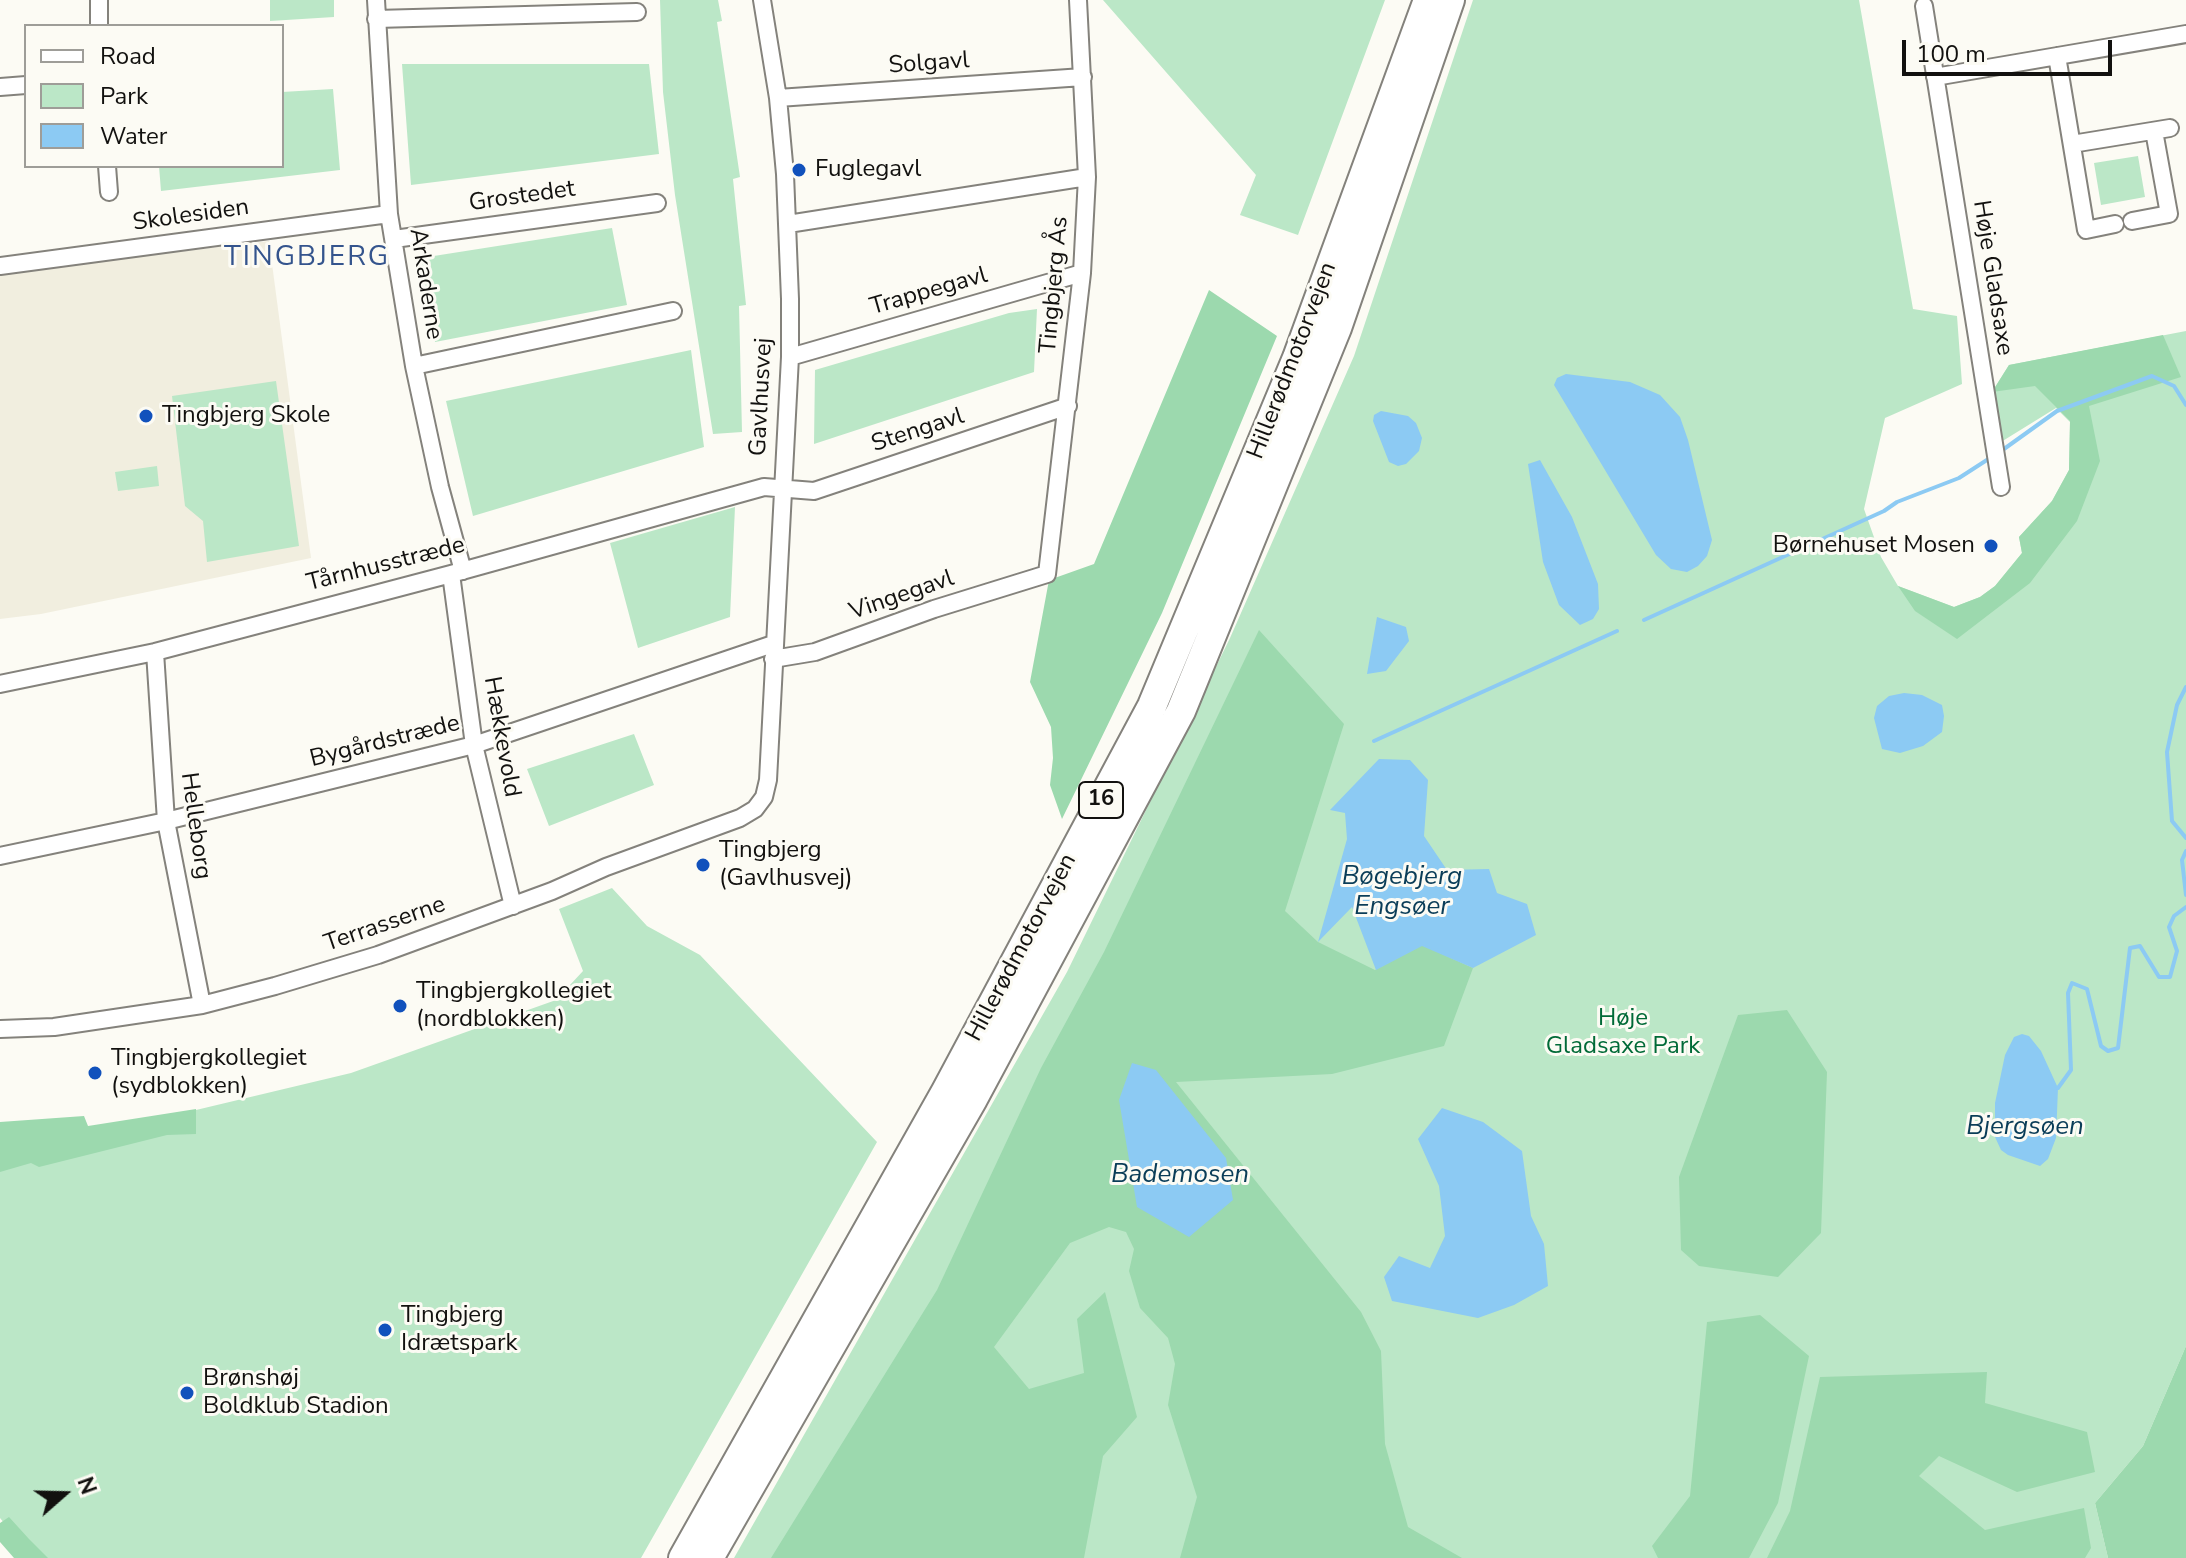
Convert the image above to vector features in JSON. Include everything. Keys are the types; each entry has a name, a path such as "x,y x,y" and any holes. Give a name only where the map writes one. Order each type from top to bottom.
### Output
{"highway":[{"name":"Hillerødmotorvejen","path":"683,1558 946,1091 1152,706 1297,358 1428,0"},
{"name":"Hillerødmotorvejen","path":"709,1558 973,1099 1181,711 1337,328 1450,0"}],"street":[{"path":"99,0 99,24"},
{"name":"Arkaderne","path":"376,0 389,214 414,366 457,572"},
{"name":"Gavlhusvej","path":"762,0 778,98 788,224 790,357 768,780 764,797"},
{"name":"Tingbjerg Ås","path":"1047,574 1082,273 1087,177 1078,0"},
{"name":"Høje Gladsaxe","path":"1924,6 2001,487"},
{"path":"376,19 637,12"},
{"path":"1935,77 2186,34"},
{"path":"2057,56 2086,230 2115,224"},
{"name":"Solgavl","path":"778,98 1083,77"},
{"path":"0,87 24,85"},
{"path":"2072,144 2162,129 2169,214 2132,221"},
{"path":"107,168 109,192"},
{"path":"788,224 1087,177"},
{"name":"Grostedet","path":"394,239 657,203"},
{"name":"Skolesiden","path":"0,266 389,214"},
{"name":"Trappegavl","path":"790,357 1082,273"},
{"path":"414,366 673,311"},
{"name":"Stengavl","path":"781,489 814,491 1068,406"},
{"name":"Tårnhusstræde","path":"0,684 155,652 764,487 781,489"},
{"name":"Hækkevold","path":"457,572 474,745 513,906"},
{"name":"Vingegavl","path":"773,652 815,652 934,609 1047,574"},
{"name":"Helleborg","path":"155,652 166,821 202,1005"},
{"name":"Bygårdstræde","path":"0,856 166,821 474,745 773,652"},
{"name":"Terrasserne","path":"0,1029 54,1027 202,1005 378,955 740,818 755,809 764,797"}],"shaded area":[{"name":"Tingbjerg Skole","path":"269,241 311,558 41,614 0,619 0,273"}],"green space":[{"path":"270,0 334,0 334,17 270,21"},
{"path":"660,0 718,0 722,21 717,22 740,177 733,179 746,305 739,306 742,432 713,434 675,195 663,92"},
{"path":"1103,0 1385,0 1298,235 1240,215 1256,175"},
{"name":"Høje Gladsaxe Park","path":"1473,0 1859,0 1913,309 1957,316 1962,384 1885,418 1864,509 1881,557 1898,586 1954,607 1980,597 1995,586 2022,553 2019,537 2052,501 2069,470 2070,422 2056,408 2001,442 1992,392 2009,365 2186,331 2186,1346 2143,1446 2095,1503 2108,1558 734,1558 1067,972 1230,638 1354,356"},
{"path":"402,64 649,64 659,154 411,185"},
{"path":"333,89 340,170 161,191 159,168 284,168 284,92"},
{"path":"2138,156 2145,197 2101,205 2094,163"},
{"path":"612,228 627,305 435,342 421,258"},
{"path":"1209,290 1277,336 1162,613 1062,819 1050,785 1053,758 1051,727 1030,682 1049,580 1094,564"},
{"path":"1037,309 1034,372 814,444 815,370 1009,313"},
{"path":"2163,335 2181,377 2089,406 2100,461 2077,521 2030,583 1957,639 1915,611 1898,586 1954,607 1980,597 1995,586 2022,553 2019,537 2052,501 2069,470 2070,421 2035,386 1992,392 2009,365"},
{"path":"691,350 704,447 473,516 446,401"},
{"path":"276,381 299,546 207,562 203,521 185,506 172,396"},
{"path":"157,466 159,486 118,491 115,472"},
{"path":"735,507 730,617 638,648 610,543"},
{"path":"1259,630 1344,724 1285,911 1318,942 1375,970 1422,945 1473,968 1444,1046 1332,1074 1176,1082 1361,1312 1381,1351 1385,1444 1408,1527 1462,1558 1180,1558 1197,1497 1168,1405 1175,1364 1168,1338 1140,1308 1129,1271 1134,1249 1126,1232 1109,1227 1070,1243 994,1347 1029,1389 1084,1373 1077,1319 1105,1292 1137,1417 1103,1456 1084,1558 771,1558 937,1290 1041,1068 1104,952"},
{"path":"634,734 654,785 549,826 527,769"},
{"name":"Tingbjerg Idrætspark","path":"612,888 647,926 700,955 877,1142 641,1558 32,1558 0,1518 0,1132 87,1127 196,1110 351,1073 556,1000 583,971 559,909"},
{"path":"1787,1010 1827,1072 1821,1233 1778,1277 1699,1266 1681,1250 1679,1177 1738,1015"},
{"path":"196,1109 196,1134 167,1135 39,1167 31,1163 0,1172 0,1122 84,1116 88,1126"},
{"path":"1760,1315 1809,1356 1778,1503 1749,1558 1658,1558 1652,1546 1690,1496 1707,1322"},
{"path":"2186,1346 2186,1558 2108,1558 2095,1503 2143,1446"},
{"path":"1987,1372 1985,1403 2087,1432 2095,1472 2017,1492 1939,1456 1919,1476 1985,1530 2084,1508 2091,1548 2085,1558 1767,1558 1790,1511 1820,1377"},
{"path":"9,1517 48,1558 14,1558 0,1542 0,1523"}],"water":[{"path":"1566,374 1630,382 1660,395 1680,417 1712,540 1707,556 1698,566 1687,572 1671,569 1656,555 1554,385 1557,378"},
{"path":"1381,411 1408,416 1416,423 1422,438 1419,451 1406,464 1398,466 1389,462 1373,421 1374,415"},
{"path":"1540,460 1572,517 1598,584 1599,609 1593,619 1580,625 1559,605 1543,562 1528,464"},
{"path":"1377,617 1406,627 1409,641 1386,671 1367,674"},
{"path":"1904,693 1922,695 1942,705 1942,732 1923,746 1900,753 1882,749 1874,718 1877,706 1889,696"},
{"name":"Bøgebjerg Engsøer","path":"1379,759 1410,760 1428,780 1424,836 1447,870 1489,869 1497,893 1527,904 1536,935 1473,968 1422,946 1376,970 1352,907 1318,942 1347,839 1345,813 1330,810"},
{"name":"Bjergsøen","path":"2022,1034 2029,1036 2041,1051 2058,1088 2056,1138 2048,1159 2040,1166 2008,1155 2001,1150 1995,1137 1995,1103 2005,1055 2014,1037"},
{"name":"Bademosen","path":"1132,1063 1156,1070 1226,1158 1233,1200 1189,1237 1137,1207 1119,1100"},
{"path":"1442,1108 1483,1122 1522,1151 1531,1216 1544,1244 1548,1286 1514,1305 1478,1318 1392,1301 1384,1277 1399,1256 1430,1268 1445,1236 1439,1186 1418,1139"}],"waterway":[{"path":"2004,449 2057,411 2152,376 2174,386 2186,405"},
{"path":"1644,620 1884,511 1897,502 1959,478 1990,458"},
{"path":"1374,741 1617,631"},
{"path":"2186,687 2177,705 2167,752 2172,821 2186,838"},
{"path":"2186,851 2182,860 2186,895"},
{"path":"2058,1088 2071,1070 2068,993 2072,983 2087,989 2101,1046 2108,1051 2118,1048 2130,948 2140,946 2159,977 2170,977 2177,951 2169,927 2174,916 2186,907"}],"place":[{"name":"Fuglegavl","path":"799,170"},
{"name":"Tingbjerg Skole","path":"146,416"},
{"name":"Børnehuset Mosen","path":"1991,546"},
{"name":"Tingbjerg (Gavlhusvej)","path":"703,865"},
{"name":"Tingbjergkollegiet (nordblokken)","path":"400,1006"},
{"name":"Tingbjergkollegiet (sydblokken)","path":"95,1073"},
{"name":"Tingbjerg Idrætspark","path":"385,1330"},
{"name":"Brønshøj Boldklub Stadion","path":"187,1393"}],"district":[{"name":"TINGBJERG","path":"307,258"}]}
